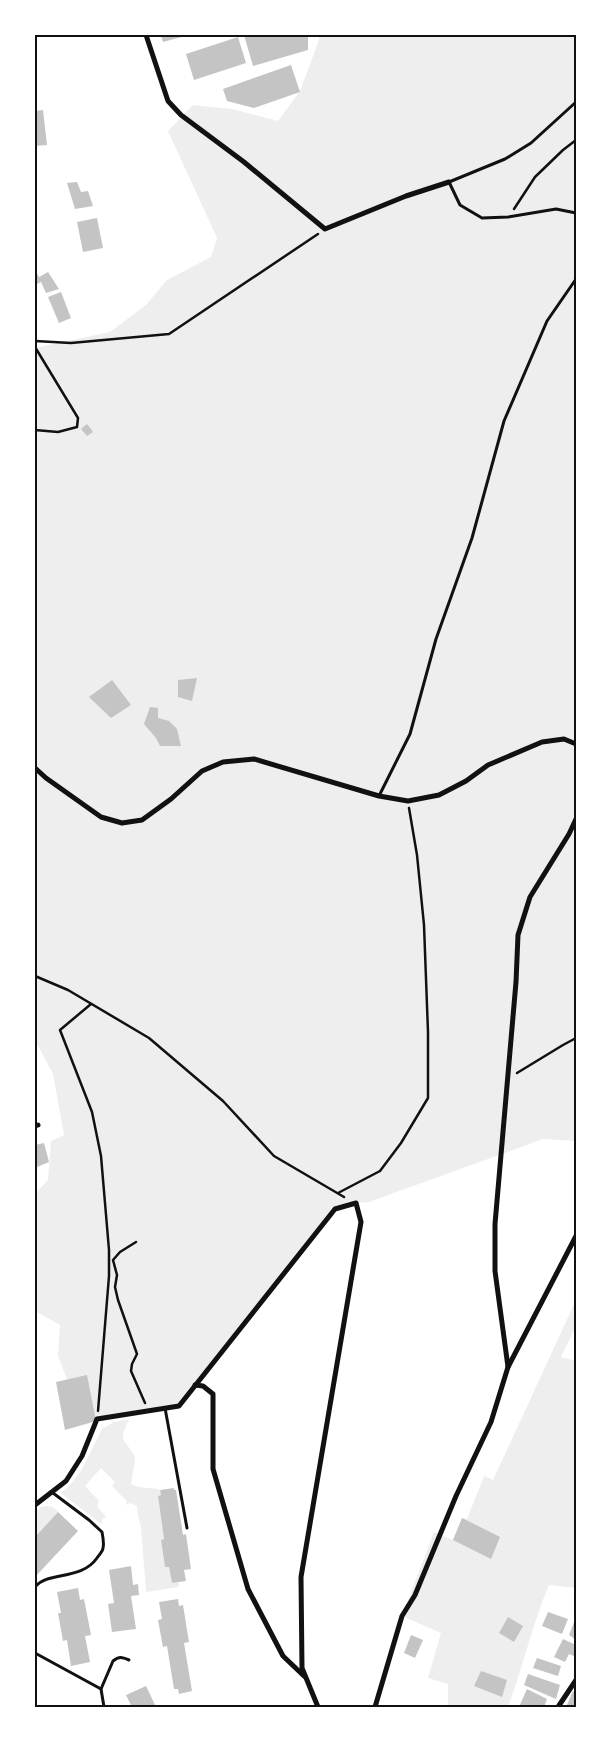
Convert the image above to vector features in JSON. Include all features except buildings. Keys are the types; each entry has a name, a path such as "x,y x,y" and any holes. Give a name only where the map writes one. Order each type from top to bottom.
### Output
{"street":[{"path":"146,35 168,101 181,115 244,162 325,229 406,196 449,182"},
{"path":"35,768 46,778 101,816 122,823 142,820 171,799 202,771 223,762 254,759 379,796 408,801 439,795 466,781 488,765 542,742 564,738 576,744"},
{"path":"508,1367 495,1271 495,1224 502,1163 500,1147 508,1078 518,935 530,896 569,834 576,819"},
{"path":"35,1505 53,1493 66,1481 78,1464 97,1418 179,1406 335,1209 356,1203 361,1222 301,1577 302,1668 318,1707"},
{"path":"375,1707 402,1616 415,1595 456,1496 490,1422 508,1367 576,1236"},
{"path":"195,1385 203,1386 213,1394 214,1469 248,1589 283,1656 306,1678"},
{"path":"558,1707 576,1680"}],"lane":[{"path":"576,102 531,143 505,159 449,182 460,206 482,218 508,217 556,209 576,213"},
{"path":"379,796 410,734 436,639 472,538 504,422 547,321 576,280"},
{"path":"165,1408 187,1528"},
{"path":"35,1587 38,1584 76,1573 93,1564 103,1549 102,1532 53,1493"},
{"path":"35,1653 101,1689"},
{"path":"104,1707 101,1689 114,1661 122,1657 129,1660"}],"path":[{"path":"508,217 535,178 562,150 576,140"},
{"path":"35,341 71,343 169,334 325,229"},
{"path":"35,347 78,418 77,427 58,432 35,430"},
{"path":"338,1193 380,1171 401,1143 428,1098 428,1032 424,924 417,854 408,801"},
{"path":"35,976 68,990 149,1038 223,1101 274,1156 356,1203"},
{"path":"90,1004 60,1030 92,1112 101,1156 109,1250 109,1276 97,1418"},
{"path":"508,1078 527,1069 550,1052 576,1038"},
{"path":"136,1242 120,1252 113,1260 117,1276 115,1287 118,1300 137,1354 131,1371 148,1411"}],"shaded area":[{"path":"319,35 576,35 576,1141 543,1139 369,1202 356,1203 335,1209 179,1406 97,1419 66,1417 70,1387 58,1356 60,1325 35,1311 35,1194 48,1180 51,1141 64,1135 53,1074 35,1040 35,348 110,332 146,305 167,280 211,257 217,238 168,131 193,105 232,109 278,121 300,91 319,40"},
{"path":"576,1300 576,1326 561,1357 576,1361 576,1588 549,1585 508,1707 448,1707 448,1684 428,1678 441,1633 402,1616 434,1532 453,1540 462,1518 467,1519 484,1476 493,1480"},
{"path":"129,1419 123,1433 123,1439 134,1455 135,1461 131,1484 160,1490 161,1495 158,1496 164,1539 161,1540 165,1567 169,1567 172,1583 179,1582 179,1587 146,1592 141,1526 137,1506 131,1503 125,1505 127,1501 112,1486 115,1482 101,1468 85,1486 99,1501 97,1506 106,1517 101,1524 61,1493 81,1471 102,1429 114,1422"},
{"path":"41,1507 53,1507 58,1512 35,1537 35,1512"}]}
